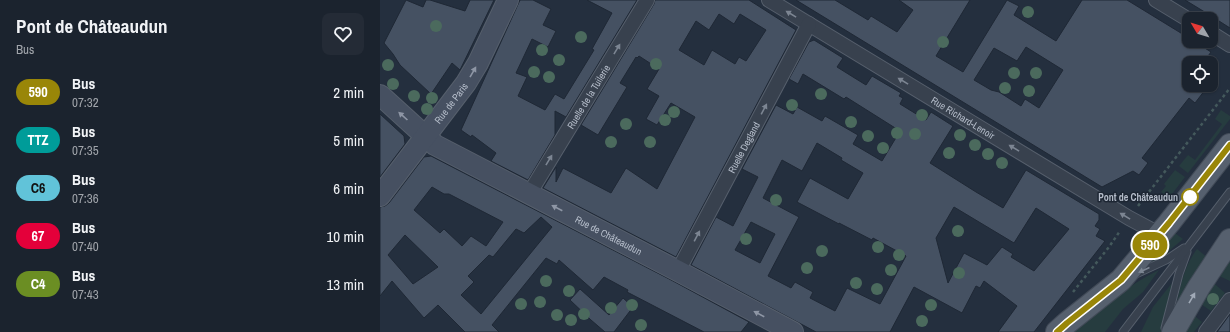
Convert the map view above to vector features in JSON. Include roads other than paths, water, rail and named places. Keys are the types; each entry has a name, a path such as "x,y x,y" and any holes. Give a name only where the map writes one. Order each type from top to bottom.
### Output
{"main road":[{"name":"Rue de Paris","path":"380,196 473,73 508,0"},
{"name":"Rue de Châteaudun","path":"380,96 425,138 435,145 793,332"},
{"path":"1057,332 1121,280 1230,145"},
{"path":"1173,332 1199,287 1230,240"}],"street":[{"name":"Ruelle de la Tuilerie","path":"529,194 647,0"},
{"name":"Rue Richard-Lenoir","path":"769,0 1129,218 1159,234"},
{"path":"1156,0 1182,16"},
{"name":"Ruelle Degland","path":"678,271 809,24"},
{"path":"1218,37 1230,45"},
{"path":"1206,332 1230,300"}],"lane":[{"path":"1123,332 1230,192"},
{"path":"1121,280 1166,260 1190,244"},
{"path":"1164,332 1179,274 1190,244"}],"place":[{"name":"Pont de Châteaudun","path":"1190,197"}]}
